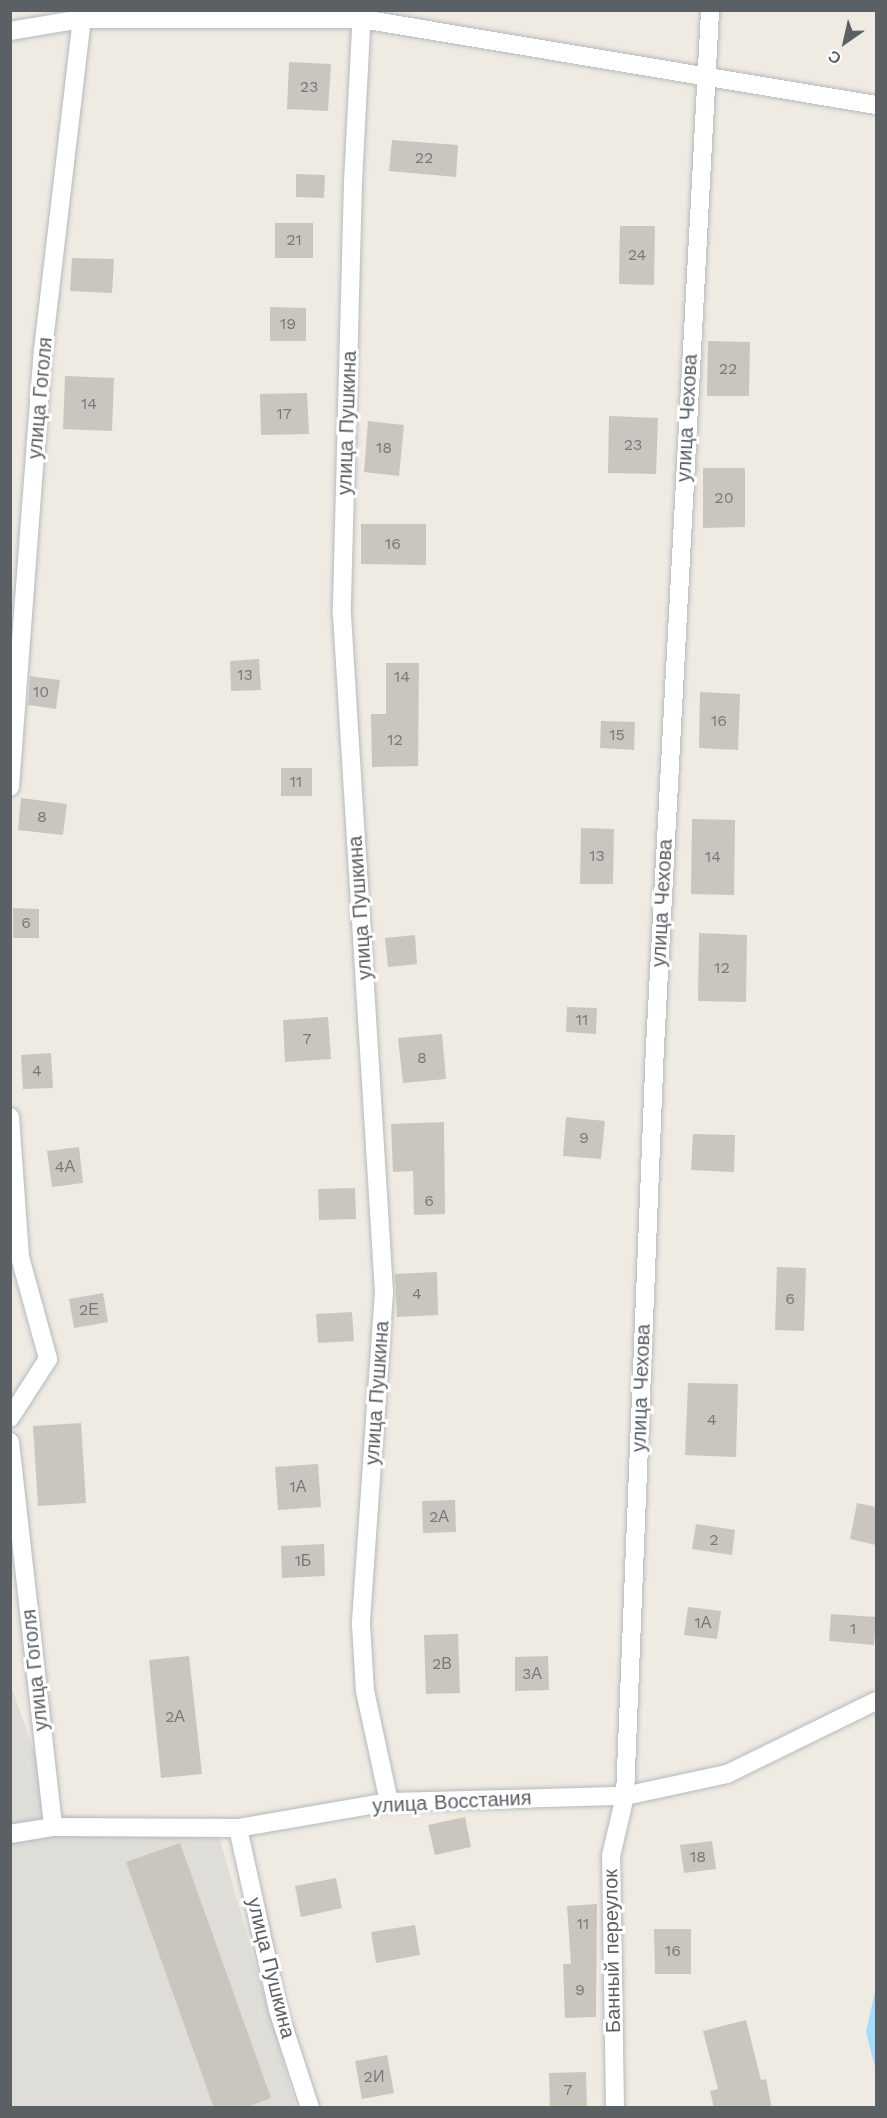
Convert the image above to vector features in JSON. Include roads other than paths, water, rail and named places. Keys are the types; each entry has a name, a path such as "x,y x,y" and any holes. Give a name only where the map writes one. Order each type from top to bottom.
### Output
{"street":[{"name":"улица Чехова","path":"625,1796 654,1047 710,10"},
{"path":"10,31 83,15 362,15 876,105"},
{"name":"улица Гоголя","path":"10,787 43,350 83,15"},
{"name":"улица Пушкина","path":"362,15 353,182 342,615 384,1292 361,1624 365,1691 389,1802"},
{"path":"10,1118 20,1257 48,1359 10,1418"},
{"name":"улица Гоголя","path":"10,1442 53,1827"},
{"name":"улица Восстания","path":"10,1834 53,1827 238,1828 389,1802 625,1796 727,1774 876,1701"},
{"name":"Банный переулок","path":"615,2108 611,1856 625,1796"},
{"name":"улица Пушкина","path":"238,1828 278,2010 310,2108"}],"water":[{"path":"876,1987 876,2071 866,2032"}]}
